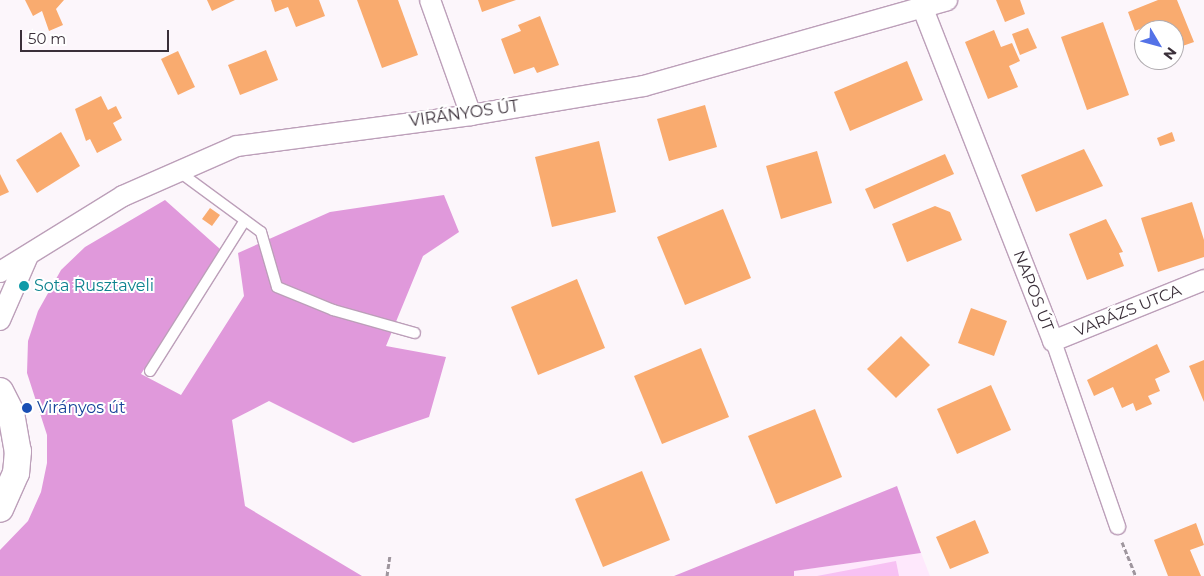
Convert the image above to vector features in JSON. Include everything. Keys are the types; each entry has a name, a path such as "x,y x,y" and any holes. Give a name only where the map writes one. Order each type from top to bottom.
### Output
{"street":[{"path":"430,0 471,115"},
{"name":"VIRÁNYOS ÚT","path":"0,272 123,196 237,146 471,115 644,86 922,9 948,0"},
{"name":"NAPOS ÚT","path":"922,9 1053,341 1117,526"},
{"path":"0,320 28,256"},
{"name":"VARÁZS UTCA","path":"1053,341 1204,280"},
{"path":"0,391 13,420 18,450 14,480 0,509"}],"lane":[{"path":"178,171 261,232 277,287 332,310 415,334"},
{"path":"150,371 245,220"}],"path":[{"path":"1117,526 1136,576"},
{"path":"388,576 390,554"}],"shaded area":[{"path":"444,195 459,232 423,256 386,346 446,357 429,417 353,443 269,401 232,420 245,506 362,576 0,576 0,550 28,521 41,492 47,463 47,435 27,373 28,341 38,311 61,270 85,247 165,200 220,249 141,374 181,395 244,296 238,253 330,212"},
{"path":"897,486 921,553 794,571 794,576 674,576"},
{"path":"921,553 930,576 794,576 793,571"},
{"path":"896,561 899,576 817,576"}],"building":[{"path":"25,0 64,0 56,9 63,25 49,31 42,11 33,16"},
{"path":"207,0 235,0 212,11"},
{"path":"271,0 319,0 325,16 296,27 288,7 275,12"},
{"path":"357,0 398,0 418,55 382,68"},
{"path":"478,0 516,0 482,12"},
{"path":"996,0 1020,0 1025,14 1005,22"},
{"path":"1158,0 1177,0 1194,42 1184,46 1184,20 1134,20 1134,28 1128,12"},
{"path":"540,16 559,65 537,73 534,67 514,74 501,39 521,31 518,25"},
{"path":"1103,22 1129,95 1087,110 1061,37"},
{"path":"1028,28 1037,48 1020,55 1012,34"},
{"path":"994,30 1001,47 1012,43 1020,61 1009,66 1018,87 988,99 965,42"},
{"path":"266,50 278,80 240,95 228,65"},
{"path":"178,51 195,87 178,95 161,59"},
{"path":"907,61 923,100 850,131 834,92"},
{"path":"101,96 108,110 116,106 122,118 113,123 122,140 97,153 90,139 86,141 75,109"},
{"path":"705,105 717,147 669,161 657,119"},
{"path":"61,132 80,166 37,193 16,160"},
{"path":"1172,132 1175,141 1160,146 1157,138"},
{"path":"599,141 616,212 552,227 535,157"},
{"path":"1084,149 1103,186 1036,212 1021,175"},
{"path":"817,151 832,203 781,219 766,166"},
{"path":"945,154 954,174 874,209 865,189"},
{"path":"0,174 9,192 0,196"},
{"path":"1192,202 1204,240 1204,257 1158,272 1141,218"},
{"path":"935,206 950,212 962,240 907,262 892,224"},
{"path":"210,208 220,215 212,226 202,219"},
{"path":"723,209 751,278 685,305 657,237"},
{"path":"1106,219 1123,252 1119,253 1124,266 1087,280 1069,234"},
{"path":"577,279 605,348 538,375 511,307"},
{"path":"971,308 1007,321 994,356 958,343"},
{"path":"901,336 930,365 896,398 867,369"},
{"path":"1157,344 1170,372 1155,379 1160,391 1148,396 1152,404 1136,411 1133,403 1122,408 1113,387 1094,396 1087,380"},
{"path":"701,348 729,417 662,444 634,376"},
{"path":"1204,360 1204,402 1189,366"},
{"path":"991,385 1011,430 957,454 937,409"},
{"path":"815,409 842,477 776,504 748,436"},
{"path":"642,471 670,540 603,567 575,499"},
{"path":"975,520 989,553 950,569 936,537"},
{"path":"1196,523 1204,545 1190,550 1201,576 1168,576 1154,540"}],"place":[{"name":"Sota Rusztaveli","path":"24,286"},
{"name":"Virányos út","path":"27,408"}]}
